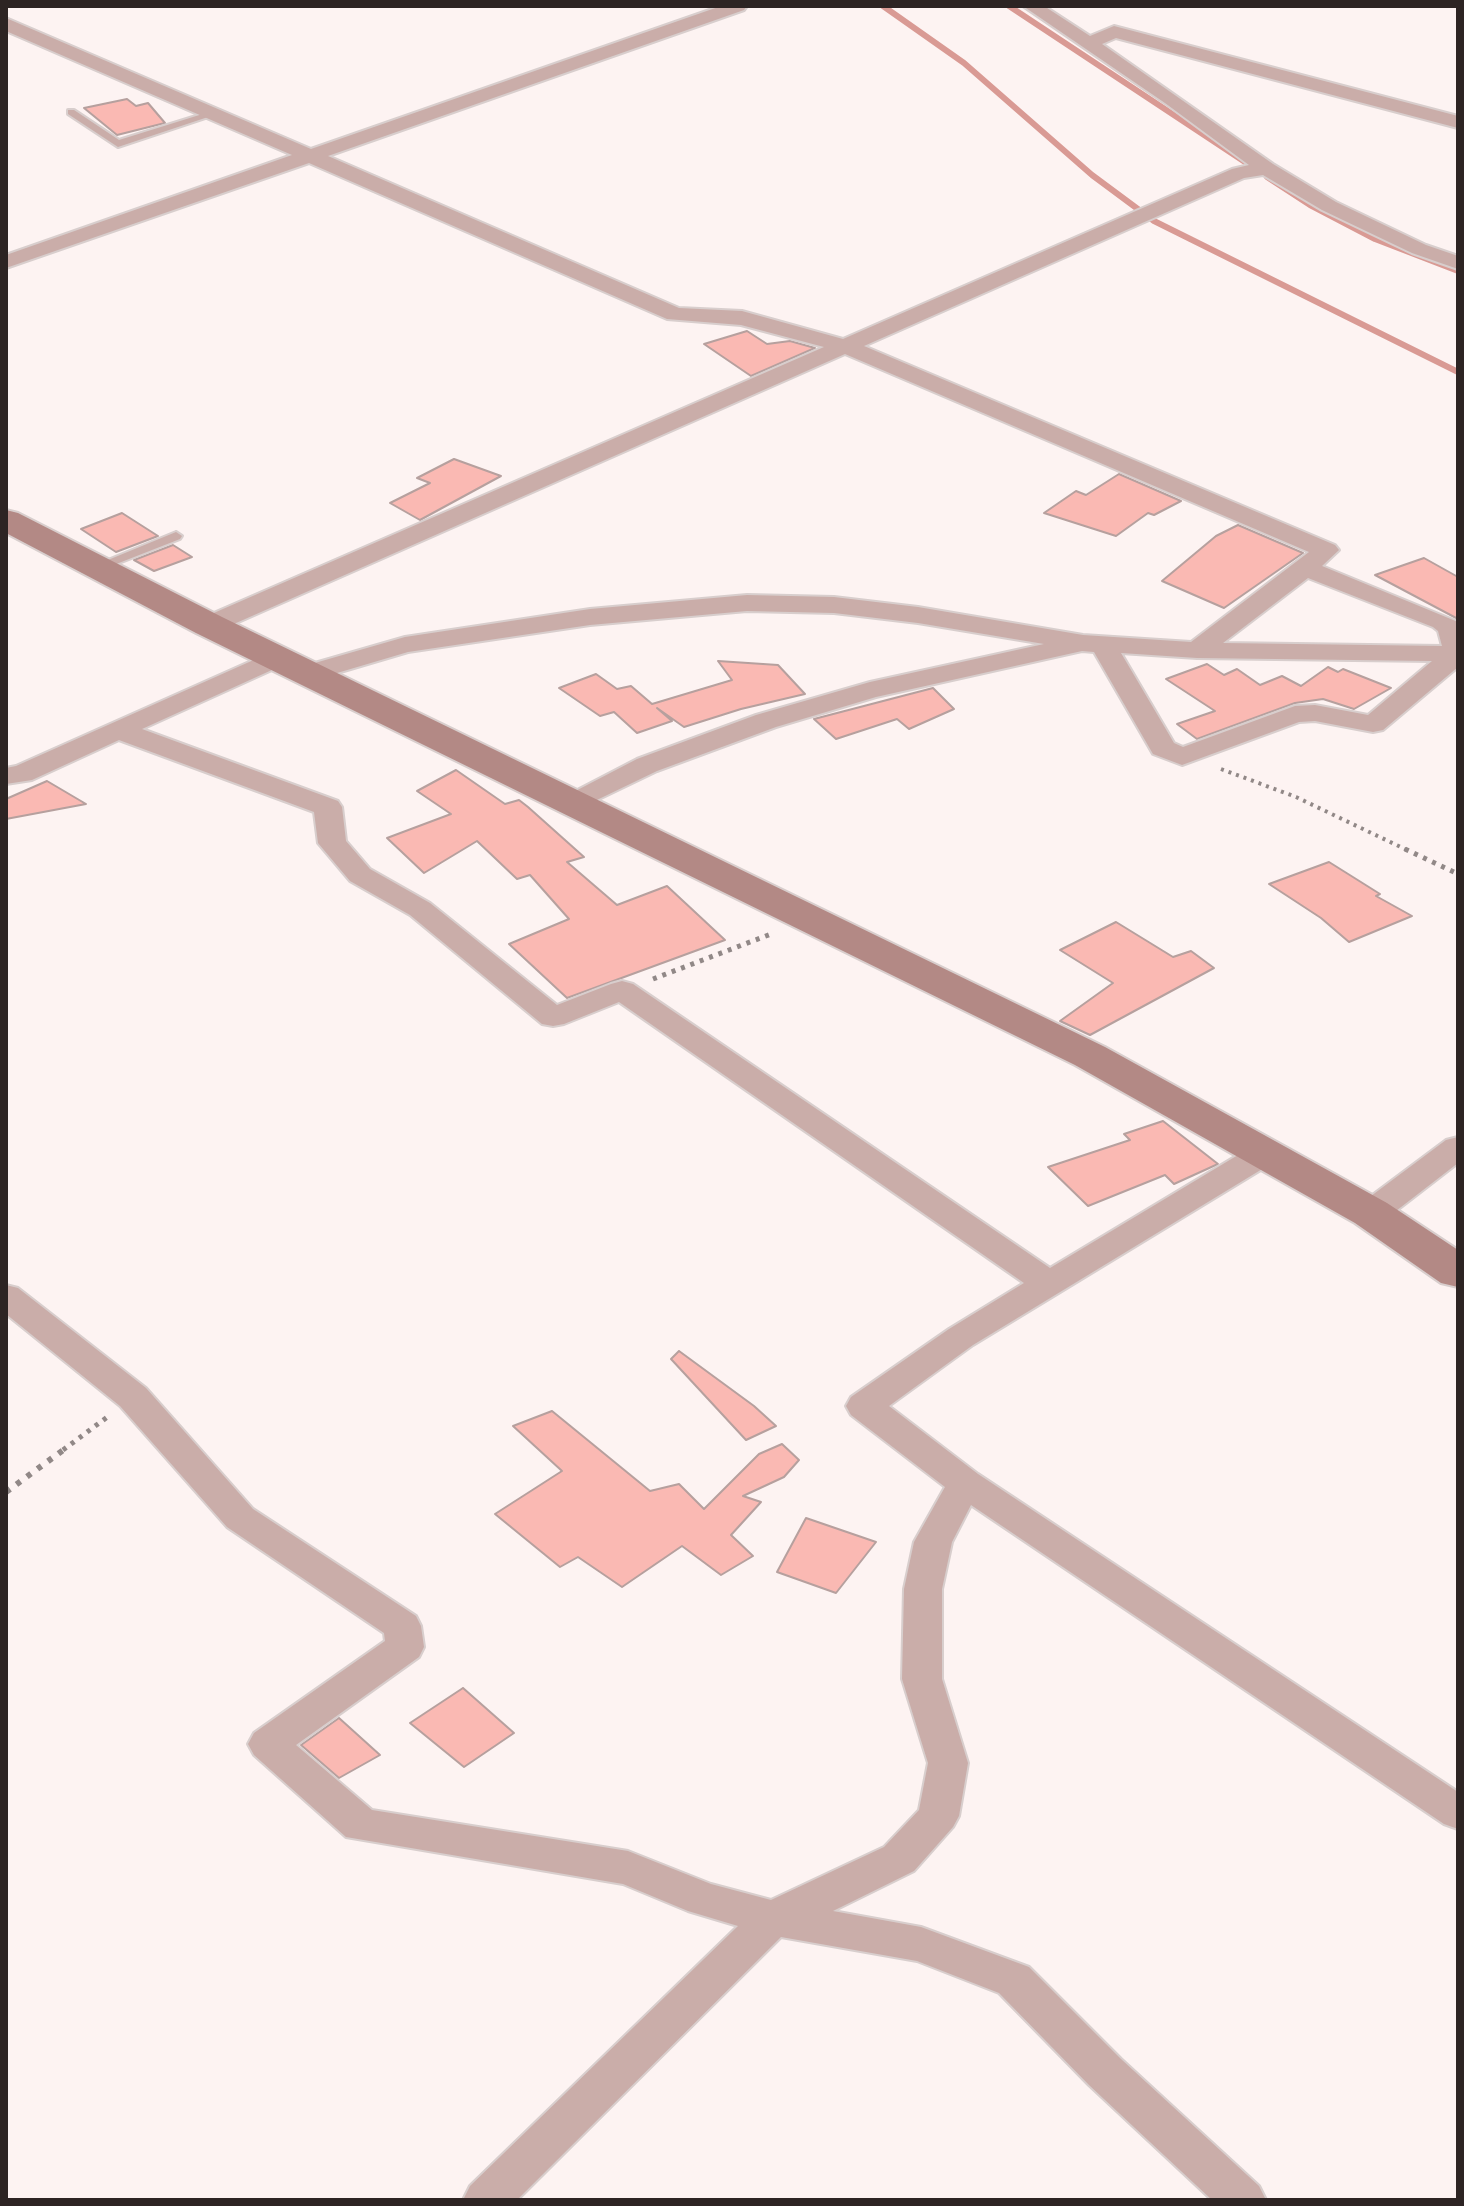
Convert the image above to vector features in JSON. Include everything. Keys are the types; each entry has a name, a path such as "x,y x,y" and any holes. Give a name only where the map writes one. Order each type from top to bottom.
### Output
{"street":[{"path":"6,262 738,6"},
{"path":"1032,6 1090,43 1266,168 1373,228 1458,263"},
{"path":"6,24 675,314 742,318 845,346 1326,550 1197,650"},
{"path":"1090,43 1114,32 1458,122"},
{"path":"209,625 1239,173 1266,168"},
{"path":"6,520 209,625 1090,1056 1371,1213 1458,1272"},
{"path":"1305,568 1442,622 1450,628 1458,654"},
{"path":"6,776 22,774 118,730 293,666 405,645 590,617 747,603 834,605 918,615 1093,644 1197,650 1458,654"},
{"path":"1093,644 1163,748 1182,757 1295,714 1315,713 1373,724 1458,654"},
{"path":"574,803 647,765 766,721 870,690 1093,644"},
{"path":"118,730 328,807 332,843 360,875 420,909 553,1017 622,990 1049,1284"},
{"path":"1371,1213 1458,1147"},
{"path":"1265,1153 961,1337 864,1406 965,1483 1458,1813"},
{"path":"6,1296 133,1397 240,1518 402,1626 405,1647 268,1744 361,1825 628,1868 703,1899 773,1918 921,1944 1014,1980 1105,2072 1243,2200"},
{"path":"486,2200 773,1918 835,1892 899,1859 938,1816 948,1763 922,1679 923,1589 933,1542 965,1483"}],"lane":[{"path":"71,112 118,144 212,114"},
{"path":"97,567 176,536"}],"path":[{"path":"1182,757 1296,797 1458,874"},
{"path":"622,990 811,919"},
{"path":"6,1492 133,1397"}],"building":[{"path":"127,99 136,106 148,103 165,123 117,135 84,108"},
{"path":"747,331 767,344 790,341 815,348 751,376 704,344"},
{"path":"454,459 501,476 420,520 390,503 430,483 417,478"},
{"path":"1119,474 1181,501 1154,515 1148,513 1116,536 1044,513 1076,491 1086,495"},
{"path":"122,513 158,536 116,552 81,529"},
{"path":"1238,525 1303,553 1224,608 1162,581 1216,536"},
{"path":"173,545 192,557 154,571 134,560"},
{"path":"1424,558 1458,577 1458,619 1375,575"},
{"path":"718,661 778,665 805,694 684,727 657,708 672,721 637,733 614,712 600,716 559,688 596,674 617,689 631,686 652,704 732,680"},
{"path":"1207,664 1224,675 1237,669 1260,685 1282,676 1301,686 1328,667 1338,672 1343,669 1391,688 1354,709 1323,699 1295,703 1197,739 1177,724 1215,711 1166,679"},
{"path":"933,688 954,709 909,729 897,719 836,739 814,719"},
{"path":"456,770 505,804 519,800 528,807 584,857 567,862 617,905 667,886 725,940 567,998 509,944 569,919 530,875 517,879 477,841 424,873 387,838 451,814 417,791"},
{"path":"47,781 86,804 6,819 6,799"},
{"path":"1329,862 1380,894 1376,896 1412,916 1349,942 1321,918 1269,884"},
{"path":"1116,922 1173,957 1191,951 1214,968 1090,1035 1060,1021 1113,983 1060,950"},
{"path":"1163,1121 1218,1164 1174,1184 1165,1175 1088,1206 1048,1167 1130,1140 1124,1134"},
{"path":"679,1351 776,1426 746,1440 671,1359"},
{"path":"552,1411 650,1491 679,1484 704,1509 759,1454 782,1444 799,1460 784,1477 743,1496 761,1502 731,1535 753,1556 721,1575 682,1546 622,1587 578,1557 560,1567 495,1514 562,1471 513,1426"},
{"path":"806,1518 876,1542 836,1593 777,1572"},
{"path":"463,1688 514,1733 464,1767 410,1723"},
{"path":"339,1718 380,1755 339,1778 301,1745"}],"waterway":[{"path":"883,6 964,63 1092,175 1154,221 1458,372"},
{"path":"1009,6 1254,168"},
{"path":"1267,177 1310,205 1375,239 1458,271"}]}
